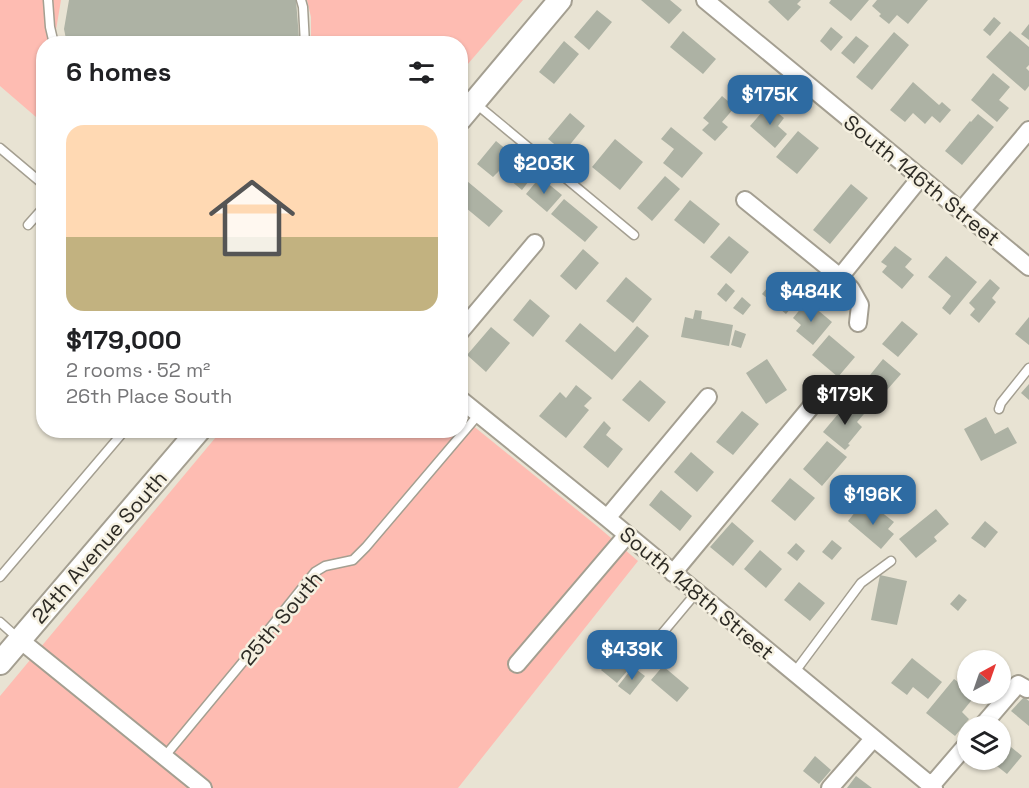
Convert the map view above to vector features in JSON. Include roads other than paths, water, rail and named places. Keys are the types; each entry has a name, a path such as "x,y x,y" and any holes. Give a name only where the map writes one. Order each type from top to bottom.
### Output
{"street":[{"path":"468,110 560,0"},
{"name":"South 146th Street","path":"705,0 1029,267"},
{"path":"961,211 1029,129"},
{"path":"840,277 920,178"},
{"path":"745,200 840,277 851,289 860,305 858,323"},
{"path":"468,323 535,243"},
{"path":"607,518 708,397"},
{"name":"South 148th Street","path":"468,405 932,787"},
{"path":"673,573 810,408"},
{"name":"24th Avenue South","path":"0,663 192,438"},
{"path":"517,664 627,535"},
{"path":"20,640 203,788"},
{"path":"991,716 1018,684 1027,689"},
{"path":"830,788 873,739"},
{"path":"932,787 957,756"}],"lane":[{"path":"48,0 52,36"},
{"path":"300,0 303,7 305,36"},
{"path":"468,112 634,235"},
{"path":"0,148 36,178"},
{"path":"28,225 36,216"},
{"path":"999,409 1001,403 1029,368"},
{"name":"25th South","path":"468,427 479,414"},
{"path":"0,577 118,438"},
{"name":"25th South","path":"165,756 315,573 325,566 353,560 366,548 459,438"},
{"path":"794,673 861,583 891,561"},
{"path":"645,654 696,593"},
{"path":"0,622 20,640"}]}
